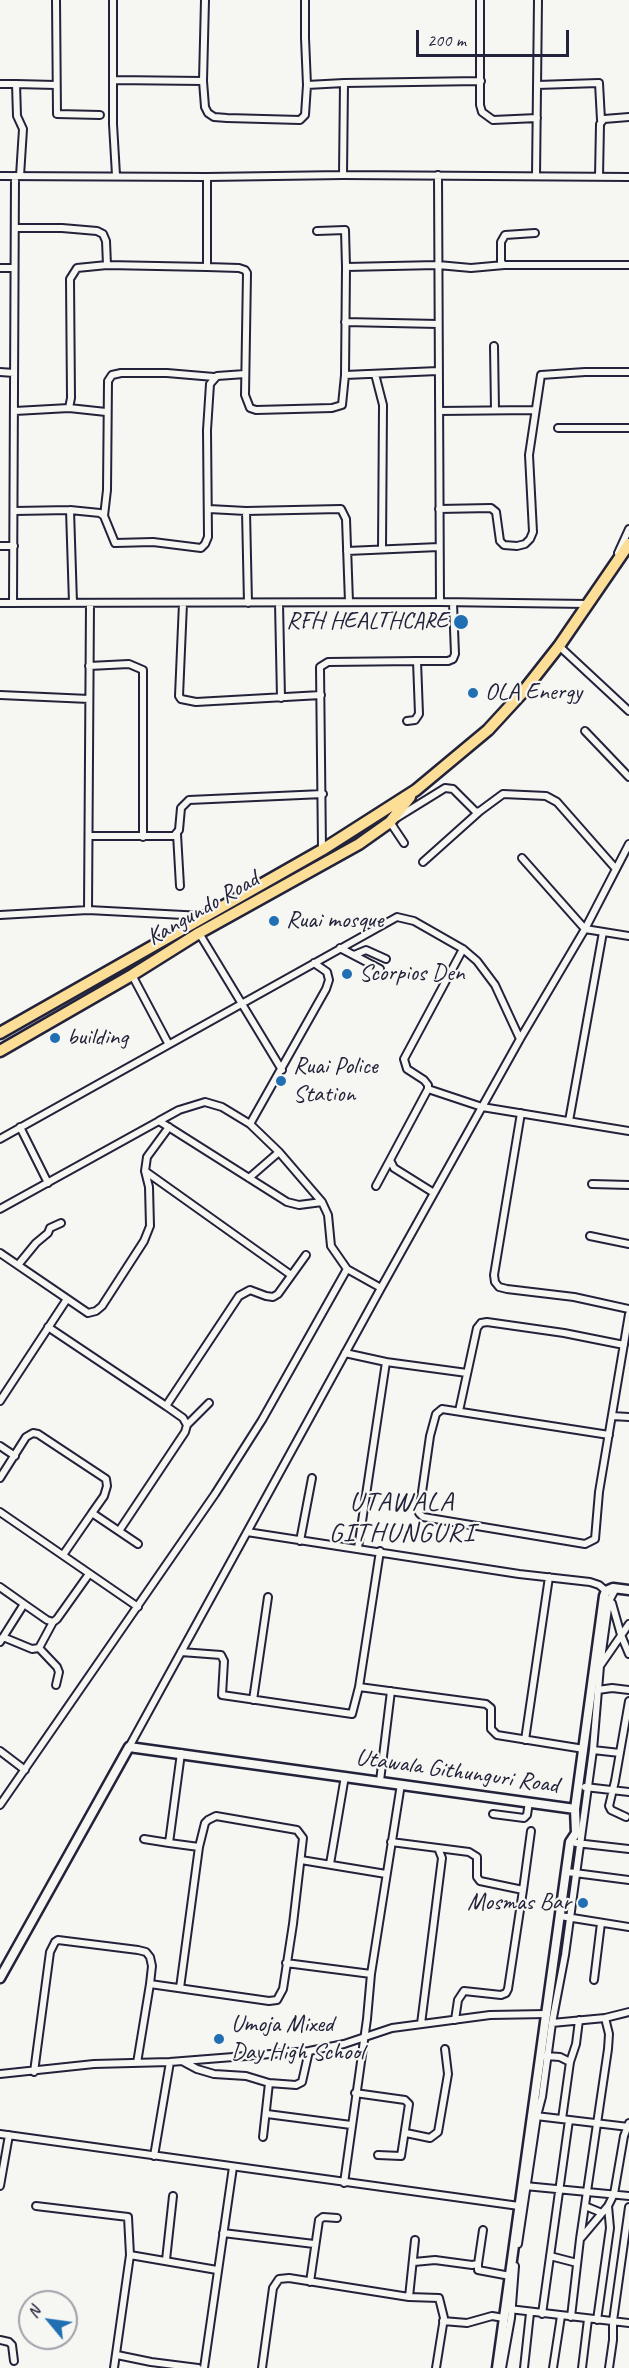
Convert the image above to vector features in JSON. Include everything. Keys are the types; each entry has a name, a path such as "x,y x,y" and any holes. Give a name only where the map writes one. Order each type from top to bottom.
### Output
{"highway":[{"name":"Kangundo Road","path":"0,1033 322,850 416,790 489,729 522,693 559,645 629,544"},
{"name":"Kangundo Road","path":"0,1051 132,975 199,933 359,844 390,822 416,790"},
{"path":"350,832 359,844"}],"street":[{"path":"56,0 57,114 100,115"},
{"path":"113,0 116,175"},
{"path":"205,0 203,81 205,107 208,113 214,117 227,118 300,120 305,115 307,85 304,38 305,0"},
{"path":"480,0 480,105 482,112 493,120 537,118"},
{"path":"536,176 538,0"},
{"path":"113,80 203,81"},
{"path":"307,85 481,81"},
{"path":"343,175 344,83"},
{"path":"537,84 599,83 601,120 598,177"},
{"path":"0,84 56,84"},
{"path":"13,603 14,268 17,176 23,129 17,116 16,84"},
{"path":"601,120 629,117"},
{"path":"438,175 440,602"},
{"path":"0,176 629,177"},
{"path":"207,177 207,267"},
{"path":"15,228 97,231 103,234 106,241 107,265"},
{"path":"69,408 71,398 70,279 77,267 107,265 245,270 247,273 245,374 247,403 250,408 256,410 338,407 344,400 345,375 345,230 317,231"},
{"path":"504,265 501,262 501,242 505,235 535,233"},
{"path":"346,267 438,265 471,268 504,265 629,265"},
{"path":"0,268 14,268"},
{"path":"345,322 438,324"},
{"path":"494,346 495,410"},
{"path":"345,375 438,371"},
{"path":"0,372 14,373"},
{"path":"440,509 491,508 496,512 500,541 517,546 525,544 533,532 529,455 540,375 629,372"},
{"path":"214,377 210,384 207,430 208,537 206,544 201,548 153,542 114,543 104,516 107,490 106,412 108,381 112,375 167,373 214,377 245,374"},
{"path":"375,374 382,405 382,549"},
{"path":"15,411 69,408 106,412"},
{"path":"439,411 534,410"},
{"path":"558,428 629,428"},
{"path":"208,509 246,511 341,509 346,519 349,602"},
{"path":"70,510 73,603"},
{"path":"15,511 95,511 104,516"},
{"path":"246,511 248,603"},
{"path":"611,571 629,530"},
{"path":"0,546 14,546"},
{"path":"347,551 440,547"},
{"path":"0,603 588,604"},
{"path":"88,910 90,603"},
{"path":"183,603 179,696 181,699 196,702 321,695"},
{"path":"279,603 281,698"},
{"path":"322,850 321,695 318,670 324,663 448,661 455,654 453,603"},
{"path":"559,645 629,711"},
{"path":"407,721 415,720 418,714 417,662"},
{"path":"89,666 129,664 143,670 143,837"},
{"path":"0,695 89,699"},
{"path":"585,731 629,777"},
{"path":"404,843 390,822 449,788 453,789 473,810 480,811"},
{"path":"180,886 177,834 181,808 189,800 322,794"},
{"path":"423,862 480,811 503,794 551,797 616,869"},
{"path":"89,836 143,837 177,834"},
{"path":"0,1978 381,1288 520,1039 585,929 629,844"},
{"path":"522,858 585,929 629,936"},
{"path":"0,915 88,910 207,916"},
{"path":"0,1139 168,1043 397,918 405,917 414,921 462,949 487,972 520,1039"},
{"path":"569,1121 603,932"},
{"path":"199,933 282,1070"},
{"path":"340,948 380,969"},
{"path":"376,1186 428,1089 424,1080 407,1069 404,1059 462,949"},
{"path":"354,956 366,950 386,959"},
{"path":"250,1124 282,1070 329,980 327,972 314,963"},
{"path":"132,975 168,1043"},
{"path":"428,1089 482,1107 629,1131"},
{"path":"0,1209 159,1120 205,1102 222,1107 250,1124 279,1152 322,1202 328,1215 331,1246 347,1269 381,1288"},
{"path":"521,1113 494,1275 495,1282 499,1287 507,1289 574,1297 629,1309"},
{"path":"159,1120 291,1204 322,1202"},
{"path":"20,1127 48,1183"},
{"path":"0,1253 88,1313 96,1311 102,1306 144,1241 150,1226 151,1207 145,1171 147,1158 169,1127"},
{"path":"249,1178 279,1152"},
{"path":"390,1160 394,1168 434,1193"},
{"path":"145,1171 291,1275"},
{"path":"592,1184 629,1185"},
{"path":"18,1265 50,1228 61,1223"},
{"path":"590,1236 629,1244"},
{"path":"166,1406 239,1296 250,1290 273,1297 282,1289 306,1255"},
{"path":"0,1805 215,1494 262,1420 347,1269"},
{"path":"0,1401 67,1299"},
{"path":"609,1435 442,1409 435,1417 418,1511 423,1517 587,1543 595,1539 599,1492 609,1435 624,1346 629,1314"},
{"path":"459,1411 477,1328 481,1323 564,1333 624,1346"},
{"path":"48,1327 166,1406 183,1418 187,1425"},
{"path":"345,1353 386,1362 467,1373"},
{"path":"358,1548 386,1362"},
{"path":"119,1531 185,1432 187,1425 209,1403"},
{"path":"612,1416 629,1417"},
{"path":"0,1478 26,1437 33,1432 106,1479 107,1486 104,1496 63,1556"},
{"path":"0,1446 15,1456"},
{"path":"300,1541 312,1478"},
{"path":"0,1512 138,1607"},
{"path":"92,1513 138,1544"},
{"path":"247,1532 590,1582 599,1585 612,1603 629,1654"},
{"path":"181,1652 221,1655 224,1661 222,1695 352,1714 359,1687 380,1551"},
{"path":"39,1648 53,1622 89,1575"},
{"path":"525,1740 549,1577"},
{"path":"0,1587 53,1622"},
{"path":"629,1590 616,1588 606,1597 574,1843 629,1849"},
{"path":"253,1700 268,1597"},
{"path":"588,1749 598,1690 606,1597"},
{"path":"24,1604 2,1639 32,1649 39,1648"},
{"path":"600,1666 629,1624"},
{"path":"39,1648 57,1667 59,1672 56,1685"},
{"path":"359,1687 486,1704 491,1708 493,1733 525,1740 620,1753"},
{"path":"598,1690 612,1688 629,1690"},
{"path":"380,1781 391,1691"},
{"path":"626,1817 609,1809 629,1701"},
{"name":"Utawala Githunguri Road","path":"129,1746 575,1809 576,1833 571,1872 547,2014 548,2031 525,2186 519,2206 508,2308 504,2318 497,2368"},
{"path":"0,1751 25,1770"},
{"path":"169,1842 181,1752"},
{"path":"330,1864 345,1776"},
{"path":"344,2183 371,1974 401,1784"},
{"path":"583,1787 629,1792"},
{"path":"575,1809 583,1787"},
{"path":"493,1814 524,1818 527,1815 529,1802"},
{"path":"150,1984 269,2001 277,2000 283,1989 301,1860 303,1838 297,1830 216,1815 207,1820 199,1847 180,1988"},
{"path":"455,2020 458,2000 464,1991 501,1995 508,1989 531,1831"},
{"path":"144,1839 199,1847"},
{"path":"391,1842 474,1854 477,1857 477,1877 480,1881 523,1890"},
{"path":"421,2024 442,1858 438,1848"},
{"path":"301,1860 386,1874"},
{"path":"571,1872 629,1880"},
{"path":"548,2031 552,2023 565,1955 564,1916 629,1927"},
{"path":"594,1980 601,1923"},
{"path":"34,2072 50,1952 54,1942 67,1940 146,1952 152,1966 136,2063"},
{"path":"286,1963 371,1974"},
{"path":"552,2023 605,2018 629,2012"},
{"path":"0,2074 34,2072 69,2066 170,2062 309,2050 344,2044 392,2028 490,2015 547,2014"},
{"path":"571,2317 608,2049 609,2034 605,2018"},
{"path":"542,2313 560,2189 570,2062 576,2044 579,2020"},
{"path":"406,2133 430,2138 438,2132 448,2074 445,2049"},
{"path":"183,2061 197,2069 214,2074 246,2076 269,2083 296,2085 302,2082 309,2050"},
{"path":"544,2056 560,2057 570,2062"},
{"path":"154,2156 170,2062"},
{"path":"263,2137 269,2083"},
{"path":"355,2093 410,2104 401,2156 378,2155"},
{"path":"267,2114 351,2125"},
{"path":"535,2116 628,2125 614,2194 602,2213 580,2239"},
{"path":"0,2134 519,2206"},
{"path":"0,2186 9,2135"},
{"path":"204,2368 232,2167"},
{"path":"502,2368 525,2186 629,2196"},
{"path":"166,2260 173,2196"},
{"path":"597,2320 610,2228 608,2205"},
{"path":"36,2206 128,2217 130,2255 114,2368"},
{"path":"585,2206 602,2213"},
{"path":"609,2368 614,2340 613,2321 629,2207"},
{"path":"310,2282 314,2244 320,2218 337,2218"},
{"path":"483,2230 478,2270 510,2276"},
{"path":"223,2233 314,2244"},
{"path":"409,2297 415,2240"},
{"path":"130,2255 217,2270"},
{"path":"550,2256 577,2264"},
{"path":"414,2262 435,2260 478,2264"},
{"path":"262,2368 275,2282 289,2278 409,2297 439,2298 443,2321 436,2368"},
{"path":"508,2308 530,2313 629,2323"},
{"path":"524,2368 530,2313"},
{"path":"443,2321 467,2323 492,2316 504,2318"},
{"path":"553,2368 561,2316"},
{"path":"582,2368 588,2319"},
{"path":"0,2340 9,2342 12,2346 14,2361"},
{"path":"117,2355 150,2365 198,2368"}],"place":[{"name":"RFH HEALTHCARE","path":"461,622"},
{"name":"OLA Energy","path":"473,693"},
{"name":"Ruai mosque","path":"274,921"},
{"name":"Scorpios Den","path":"347,974"},
{"name":"building","path":"55,1038"},
{"name":"Ruai Police Station","path":"281,1081"},
{"name":"Mosmas Bar","path":"583,1903"},
{"name":"Umoja Mixed Day High School","path":"219,2039"}],"district":[{"name":"UTAWALA GITHUNGURI","path":"402,1518"}]}
